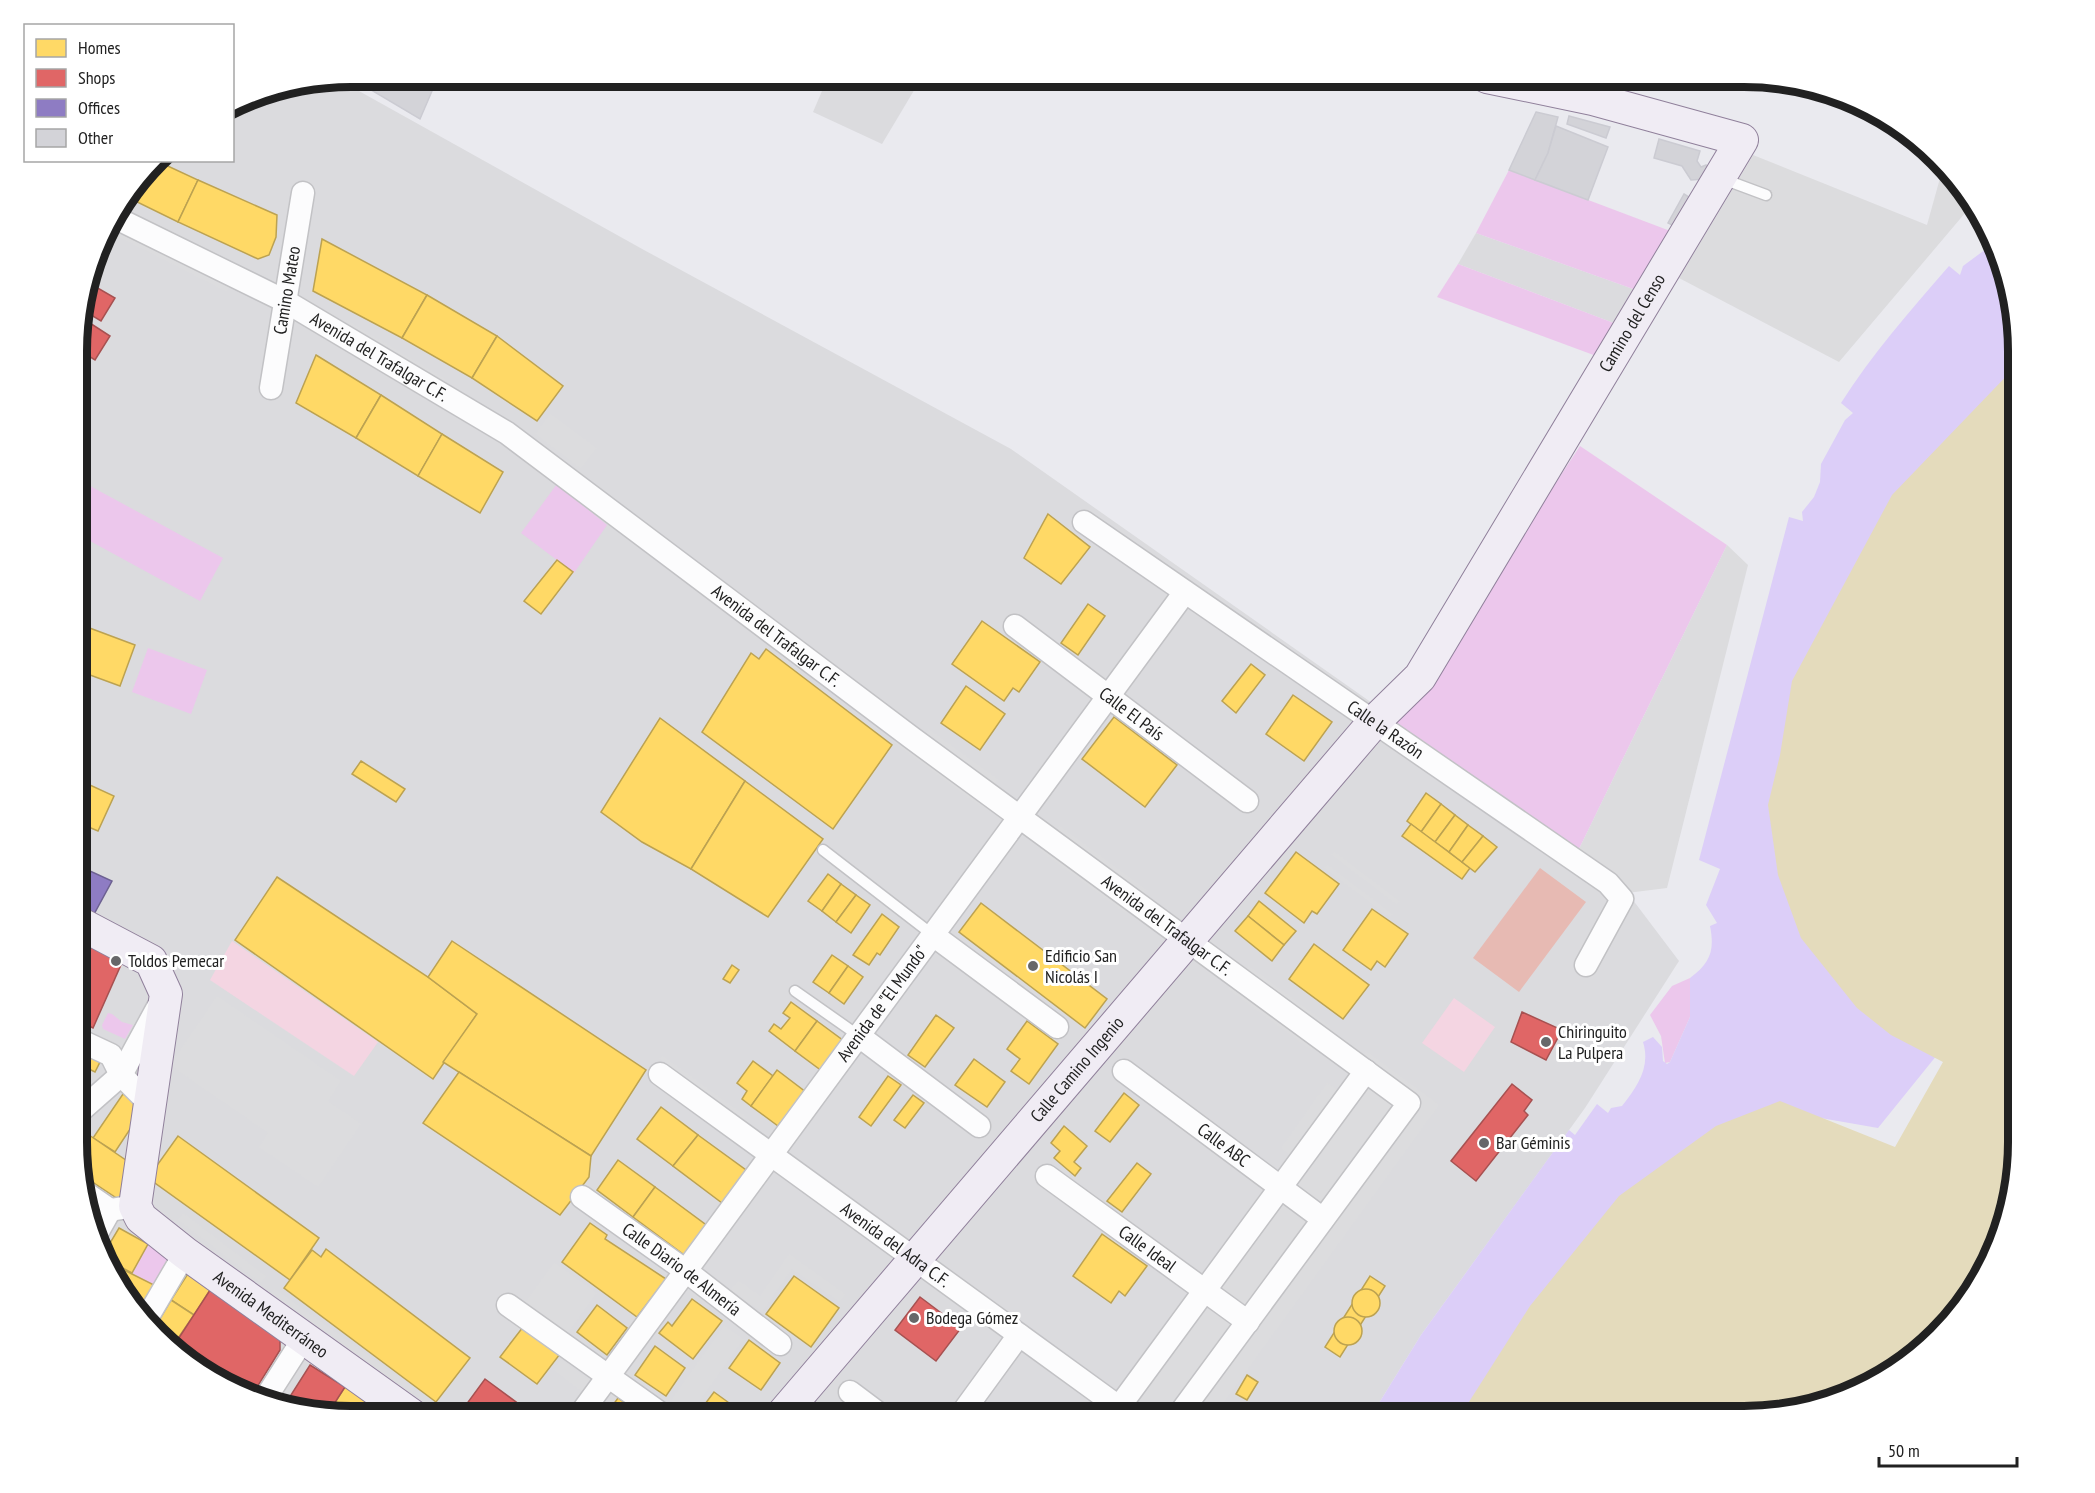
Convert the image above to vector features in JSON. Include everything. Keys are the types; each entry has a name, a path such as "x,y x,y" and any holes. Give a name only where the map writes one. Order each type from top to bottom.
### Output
{"street":[{"name":"Camino del Censo","path":"1374,722 1420,677 1742,140 1593,99 1535,87"},
{"name":"Camino Mateo","path":"271,388 303,193"},
{"name":"Avenida del Trafalgar C.F.","path":"121,221 285,301 507,433 912,738 1409,1102 1323,1219"},
{"name":"Calle la Razón","path":"1084,522 1608,883 1622,899 1586,965"},
{"name":"Avenida de \"El Mundo\"","path":"586,1406 1185,591"},
{"name":"Calle El País","path":"1015,626 1247,801"},
{"name":"Calle Camino Ingenio","path":"790,1406 1374,722"},
{"path":"87,927 151,961 166,994 149,1103 123,1208 102,1229"},
{"path":"933,934 1057,1027"},
{"path":"87,1105 121,1075 166,994"},
{"path":"859,1036 979,1126"},
{"path":"87,1044 111,1055 121,1075 149,1103"},
{"name":"Calle ABC","path":"1124,1071 1323,1219"},
{"path":"1129,1406 1204,1290 1366,1071"},
{"name":"Avenida del Adra C.F.","path":"660,1074 1117,1406"},
{"name":"Calle Ideal","path":"1047,1176 1248,1322"},
{"name":"Avenida Mediterráneo","path":"92,1195 141,1218 185,1253 394,1406"},
{"name":"Calle Diario de Almería","path":"582,1197 686,1271 780,1344"},
{"path":"1185,1406 1323,1219"},
{"path":"150,1313 185,1253"},
{"path":"508,1305 650,1406"},
{"path":"967,1406 1019,1335"},
{"path":"269,1393 304,1338"},
{"path":"850,1392 869,1406"}],"lane":[{"path":"1719,178 1766,195"},
{"path":"823,850 933,934"},
{"path":"795,990 859,1036"}],"shaded area":[{"path":"352,87 644,250 1011,449 1611,871 1679,961 1585,1108 1421,1335 1377,1406 351,1406 316,1404 266,1392 219,1371 177,1341 152,1316 131,1289 114,1259 101,1227 92,1194 87,1142 87,351 89,316 101,266 114,234 131,204 152,177 166,162 234,162 234,114 266,101 299,92"},
{"path":"824,87 916,87 882,144 813,112"},
{"path":"1753,155 1927,225 1941,175 1968,210 1839,362 1679,278"},
{"path":"1509,170 1673,232 1636,290 1476,233"},
{"path":"116,229 230,287 227,292 114,234"},
{"path":"1476,233 1636,290 1619,325 1458,264"},
{"path":"1458,264 1619,325 1599,357 1437,297"},
{"path":"345,319 446,379 444,383 342,323"},
{"path":"2008,374 2008,1142 2003,1194 1994,1227 1981,1259 1964,1289 1943,1316 1918,1341 1891,1362 1861,1379 1812,1397 1779,1404 1744,1406 1466,1406 1530,1306 1619,1196 1716,1126 1780,1101 1895,1147 1943,1062 1891,1035 1857,1008 1801,938 1778,875 1768,805 1780,755 1792,681 1892,495"},
{"path":"550,413 597,448 581,469 535,434"},
{"path":"1580,446 1727,545 1579,849 1394,721 1425,682"},
{"path":"87,484 223,558 200,601 87,539"},
{"path":"557,484 607,525 574,573 521,533"},
{"path":"1727,545 1748,565 1667,888 1627,893 1611,871 1579,849"},
{"path":"148,648 207,670 191,714 132,692"},
{"path":"929,729 998,779 995,784 925,734"},
{"path":"897,738 983,801 979,806 894,743"},
{"path":"1059,825 1146,889 1142,895 1056,831"},
{"path":"1043,845 1130,909 1126,914 1040,851"},
{"path":"1334,851 1400,901 1397,905 1331,855"},
{"path":"1327,864 1393,914 1390,918 1324,868"},
{"path":"1540,868 1586,902 1519,992 1473,958"},
{"path":"232,941 378,1042 354,1076 210,980"},
{"path":"1249,966 1331,1027 1327,1032 1245,971"},
{"path":"1690,978 1690,1017 1670,1062 1665,1063 1661,1036 1650,1015 1672,986"},
{"path":"1232,983 1315,1045 1311,1050 1228,989"},
{"path":"217,996 341,1081 328,1101 361,1124 318,1187 259,1147 268,1133 170,1065"},
{"path":"1454,998 1495,1027 1464,1072 1422,1043"},
{"path":"108,1013 122,1022 133,1025 125,1039 103,1029 102,1025"},
{"path":"1366,1051 1439,1105 1221,1406 1141,1406 1122,1393 1293,1157 1281,1148 1327,1083 1338,1090"},
{"path":"662,1055 747,1117 744,1121 659,1059"},
{"path":"183,1213 266,1276 261,1283 178,1220"},
{"path":"148,1244 172,1258 156,1286 132,1273"},
{"path":"789,1254 845,1294 840,1302 792,1269 762,1312 731,1290 738,1280 760,1296"},
{"path":"554,1262 597,1293 566,1336 523,1305"},
{"path":"274,1288 416,1389 411,1396 269,1295"},
{"path":"724,1325 744,1339 696,1406 677,1406 670,1401"},
{"path":"561,1359 591,1381 582,1392 553,1370"}],"sand":[{"path":"1987,247 1994,266 2006,316 2008,460 1937,1055 1878,1128 1792,1113 1507,1406 1377,1406 1421,1335 1569,1130 1575,1135 1597,1104 1608,1113 1611,1108 1622,1106 1628,1099 1644,1068 1643,1042 1653,1037 1662,1047 1663,1061 1667,1064 1670,1062 1690,1017 1690,978 1702,967 1709,956 1712,943 1710,926 1717,923 1706,905 1720,869 1699,860 1789,517 1803,521 1802,512 1814,497 1820,482 1821,464 1845,420 1853,413 1841,403 1865,367 1949,266 1960,275 1963,266"}],"building: Homes":[{"path":"164,164 198,180 178,222 134,200"},
{"path":"198,180 277,215 276,237 269,255 258,259 178,222"},
{"path":"322,239 427,295 402,338 313,291"},
{"path":"427,295 497,336 472,378 402,338"},
{"path":"497,336 563,386 537,421 472,378"},
{"path":"316,355 381,395 356,438 296,403"},
{"path":"381,395 442,434 418,476 356,438"},
{"path":"442,434 503,472 480,513 418,476"},
{"path":"1048,514 1090,547 1061,584 1024,558"},
{"path":"557,560 573,572 541,614 524,601"},
{"path":"1088,604 1105,616 1078,655 1061,643"},
{"path":"982,621 1040,662 1019,692 1013,688 1004,701 952,664"},
{"path":"87,627 135,645 120,686 87,674"},
{"path":"766,649 892,745 833,829 702,732 751,653 759,659"},
{"path":"1251,664 1265,675 1236,713 1222,701"},
{"path":"966,686 1005,714 980,750 941,723"},
{"path":"1293,695 1332,722 1304,761 1266,734"},
{"path":"1114,717 1177,765 1145,807 1082,759"},
{"path":"660,718 745,781 691,869 642,842 601,812"},
{"path":"361,761 405,789 396,802 352,774"},
{"path":"745,781 823,839 768,917 691,869"},
{"path":"87,784 114,796 98,831 87,826"},
{"path":"1426,793 1441,804 1421,832 1407,821"},
{"path":"1441,804 1455,815 1435,842 1421,832"},
{"path":"1455,815 1468,825 1449,852 1435,842"},
{"path":"1411,824 1470,868 1462,879 1402,836"},
{"path":"1468,825 1483,836 1462,862 1449,852"},
{"path":"1483,836 1497,847 1475,872 1462,862"},
{"path":"1296,852 1339,884 1317,914 1312,911 1304,923 1265,893"},
{"path":"828,874 841,884 822,911 808,901"},
{"path":"277,877 428,977 477,1014 433,1079 235,940"},
{"path":"841,884 856,895 836,922 822,911"},
{"path":"856,895 870,905 851,933 836,922"},
{"path":"1259,901 1296,931 1284,945 1248,916"},
{"name":"Edificio San Nicolás I","path":"981,903 1107,999 1085,1028 959,932"},
{"path":"1372,909 1408,934 1385,967 1377,961 1371,970 1343,950"},
{"path":"882,914 899,927 880,955 877,953 869,965 853,955"},
{"path":"1248,916 1284,945 1272,961 1235,931"},
{"path":"452,941 646,1070 591,1156 443,1062 477,1014 428,977"},
{"path":"1314,944 1369,985 1343,1019 1289,979"},
{"path":"832,955 848,966 829,993 813,982"},
{"path":"732,965 739,970 730,983 723,979"},
{"path":"848,966 863,977 844,1004 829,993"},
{"path":"791,1002 817,1021 795,1051 769,1031 774,1024 781,1029 790,1018 783,1013"},
{"path":"936,1015 954,1028 925,1067 908,1055"},
{"path":"817,1021 848,1044 826,1074 795,1051"},
{"path":"1027,1021 1058,1044 1029,1084 1011,1071 1020,1059 1007,1049"},
{"path":"87,1056 100,1062 95,1072 91,1070 87,1074"},
{"path":"974,1059 1005,1082 987,1107 955,1085"},
{"path":"753,1061 773,1076 751,1106 742,1099 747,1091 737,1083"},
{"path":"777,1070 811,1096 787,1128 780,1123 778,1126 751,1106"},
{"path":"459,1072 591,1156 589,1177 560,1215 423,1123"},
{"path":"888,1076 901,1085 871,1126 859,1117"},
{"path":"1124,1093 1139,1105 1110,1142 1095,1131"},
{"path":"123,1094 144,1108 115,1152 93,1138"},
{"path":"913,1095 924,1103 905,1128 894,1120"},
{"path":"661,1107 698,1135 673,1166 637,1139"},
{"path":"1064,1126 1087,1146 1074,1162 1081,1168 1075,1176 1054,1158 1060,1151 1051,1143"},
{"path":"89,1135 136,1167 121,1201 90,1180 87,1137"},
{"path":"698,1135 746,1170 722,1203 673,1166"},
{"path":"178,1136 319,1238 290,1280 148,1178"},
{"path":"618,1160 655,1187 633,1217 597,1190"},
{"path":"1137,1163 1151,1174 1122,1212 1107,1201"},
{"path":"655,1187 709,1227 687,1257 633,1217"},
{"path":"590,1223 607,1235 605,1239 666,1279 637,1317 562,1262"},
{"path":"119,1228 148,1244 132,1273 117,1265 108,1246"},
{"path":"1102,1234 1147,1266 1125,1296 1119,1291 1111,1303 1073,1276"},
{"path":"326,1249 470,1358 436,1402 284,1288 312,1250 321,1257"},
{"path":"118,1266 126,1271 123,1276"},
{"path":"126,1271 156,1286 145,1307 131,1289 123,1276"},
{"path":"189,1272 212,1287 194,1315 171,1300"},
{"path":"794,1276 839,1308 811,1347 766,1314"},
{"path":"1370,1276 1385,1286 1340,1357 1325,1347"},
{"path":"1366,1289 1376,1293 1380,1303 1376,1313 1366,1317 1356,1313 1352,1303 1356,1293"},
{"path":"692,1299 722,1321 693,1359 659,1333 668,1322 672,1326"},
{"path":"171,1300 194,1315 176,1340 158,1322"},
{"path":"597,1305 627,1328 607,1355 577,1332"},
{"path":"1348,1317 1358,1321 1362,1331 1358,1341 1348,1345 1338,1341 1334,1331 1338,1321"},
{"path":"523,1327 560,1354 537,1384 500,1357"},
{"path":"749,1340 780,1363 761,1390 729,1368"},
{"path":"655,1346 685,1368 666,1396 635,1375"},
{"path":"1247,1375 1258,1382 1247,1400 1236,1394"},
{"path":"345,1387 374,1406 351,1406 333,1405"},
{"path":"714,1392 733,1406 704,1406"},
{"path":"618,1398 629,1406 612,1406"}],"building: Shops":[{"path":"95,287 115,298 101,321 89,314"},
{"path":"89,322 110,336 95,360 87,355"},
{"path":"88,940 124,958 93,1028 87,1025"},
{"path":"1522,1012 1562,1030 1546,1060 1511,1042"},
{"path":"1512,1084 1532,1100 1524,1111 1528,1115 1476,1181 1451,1161"},
{"path":"212,1287 280,1338 280,1350 256,1388 212,1364 211,1366 177,1341"},
{"path":"920,1297 961,1328 936,1361 895,1330"},
{"path":"310,1365 345,1387 333,1405 289,1398"},
{"path":"485,1379 521,1406 465,1406"}],"building: Offices":[{"path":"87,870 112,881 93,916 87,913"}],"building: Other":[{"path":"366,87 434,87 420,119"},
{"path":"1536,112 1558,117 1548,153 1535,180 1509,170"},
{"path":"1569,116 1610,127 1606,138 1567,124"},
{"path":"1556,126 1608,147 1588,200 1535,180 1548,153"},
{"path":"1659,139 1700,151 1697,161 1701,167 1706,165 1708,171 1704,179 1691,180 1682,166 1654,158"},
{"path":"1684,194 1692,199 1676,227 1668,223"}],"place":[{"name":"Toldos Pemecar","path":"116,961"},
{"name":"Edificio San Nicolás I","path":"1033,966"},
{"name":"Chiringuito La Pulpera","path":"1546,1042"},
{"name":"Bar Géminis","path":"1484,1143"},
{"name":"Bodega Gómez","path":"914,1318"}]}
